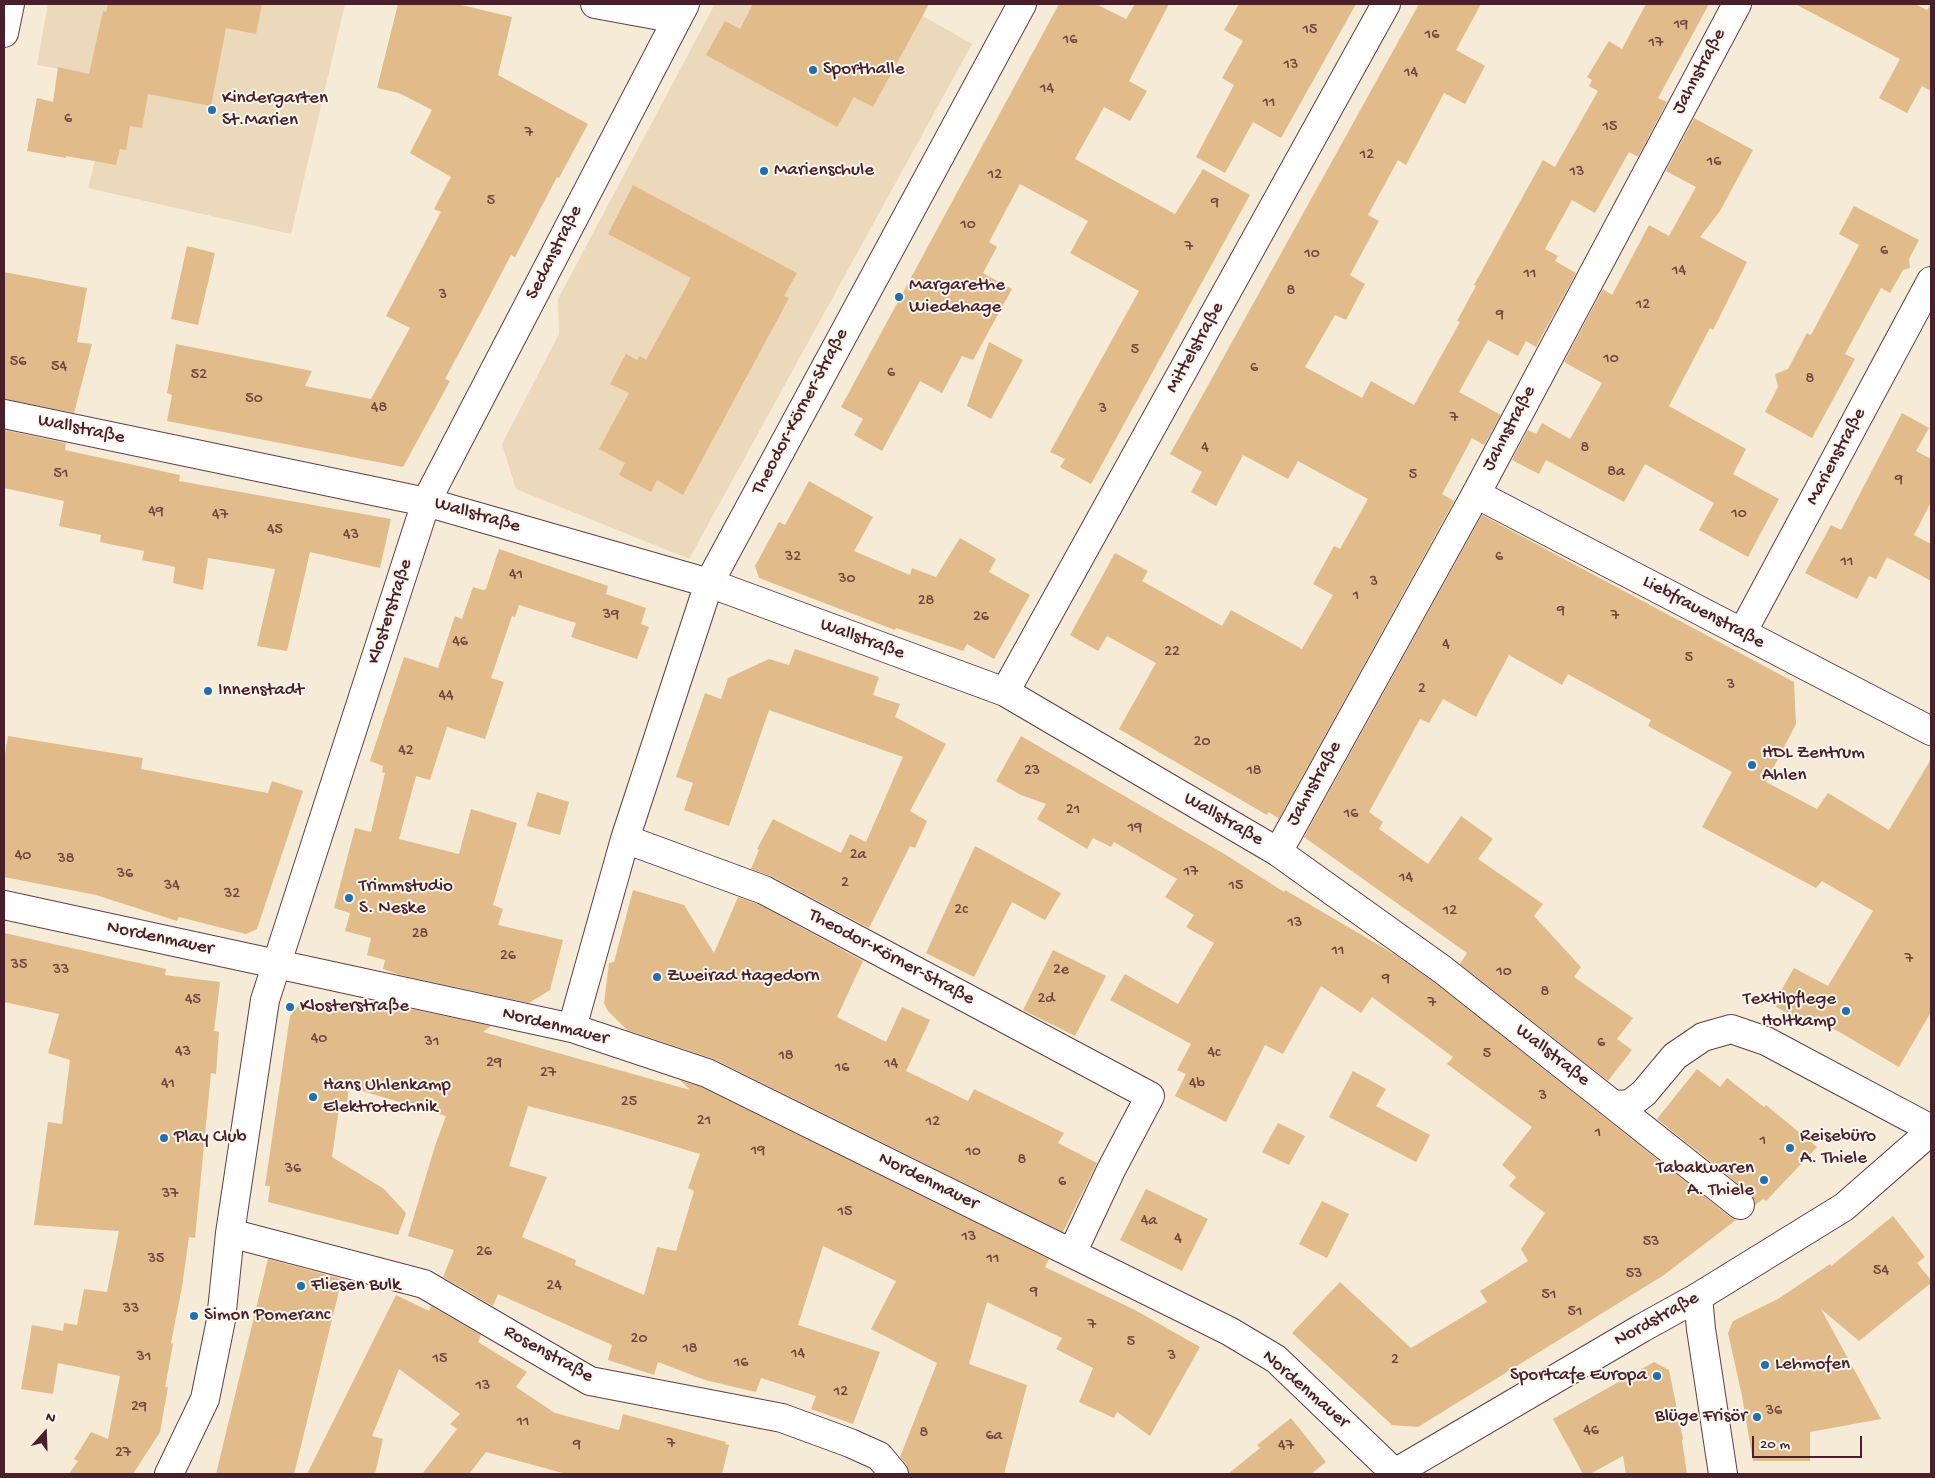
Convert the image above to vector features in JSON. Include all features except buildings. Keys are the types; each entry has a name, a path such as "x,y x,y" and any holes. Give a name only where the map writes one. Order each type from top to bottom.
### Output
{"street":[{"path":"4,32 10,4"},
{"path":"595,4 681,11"},
{"name":"Theodor-Körner-Straße","path":"572,1028 625,839 709,583 1022,4"},
{"name":"Mittelstraße","path":"1005,692 1386,4"},
{"name":"Jahnstraße","path":"1278,852 1476,494 1737,4"},
{"name":"Sedanstraße","path":"426,502 681,11"},
{"name":"Marienstraße","path":"1742,633 1931,281"},
{"name":"Wallstraße","path":"4,414 426,502 709,583 1005,692 1278,852 1443,970 1740,1205"},
{"name":"Liebfrauenstraße","path":"1476,494 1931,731"},
{"name":"Klosterstraße","path":"169,1474 205,1399 221,1320 230,1232 265,1000 426,502"},
{"name":"Theodor-Körner-Straße","path":"625,839 764,890 1150,1096 1111,1170 1072,1253"},
{"name":"Nordenmauer","path":"4,905 572,1028 707,1073 1228,1331 1276,1359 1395,1474"},
{"path":"1614,1105 1630,1104 1644,1093 1675,1056 1703,1037 1731,1030 1766,1041 1931,1130"},
{"name":"Nordstraße","path":"1395,1474 1792,1240 1844,1206 1931,1130"},
{"name":"Rosenstraße","path":"230,1232 424,1284 590,1381 782,1418 850,1443 879,1456 894,1474"},
{"path":"1698,1297 1701,1329 1723,1474"}],"shaded area":[{"name":"Kindergarten St.Marien","path":"48,4 345,4 291,234 88,188 95,161 89,74 37,65"},
{"name":"Marienschule","path":"715,4 902,4 972,44 689,559 516,489 502,444 559,334 558,299"}],"place":[{"name":"Sporthalle","path":"813,70"},
{"name":"Kindergarten St.Marien","path":"212,110"},
{"name":"Marienschule","path":"764,171"},
{"name":"Margarethe Wiedehage","path":"899,297"},
{"name":"Innenstadt","path":"208,691"},
{"name":"HDL Zentrum Ahlen","path":"1752,765"},
{"name":"Trimmstudio S. Neske","path":"349,898"},
{"name":"Zweirad Hagedorn","path":"657,977"},
{"name":"Klosterstraße","path":"290,1007"},
{"name":"Textilpflege Holtkamp","path":"1846,1011"},
{"name":"Hans Uhlenkamp Elektrotechnik","path":"313,1097"},
{"name":"Play Club","path":"164,1138"},
{"name":"Reisebüro A. Thiele","path":"1790,1148"},
{"name":"Tabakwaren A. Thiele","path":"1764,1180"},
{"name":"Fliesen Bulk","path":"301,1286"},
{"name":"Simon Pomeranc","path":"194,1316"},
{"name":"Lehmofen","path":"1765,1365"},
{"name":"Sportcafe Europa","path":"1657,1376"},
{"name":"Blüge Frisör","path":"1757,1417"}]}
